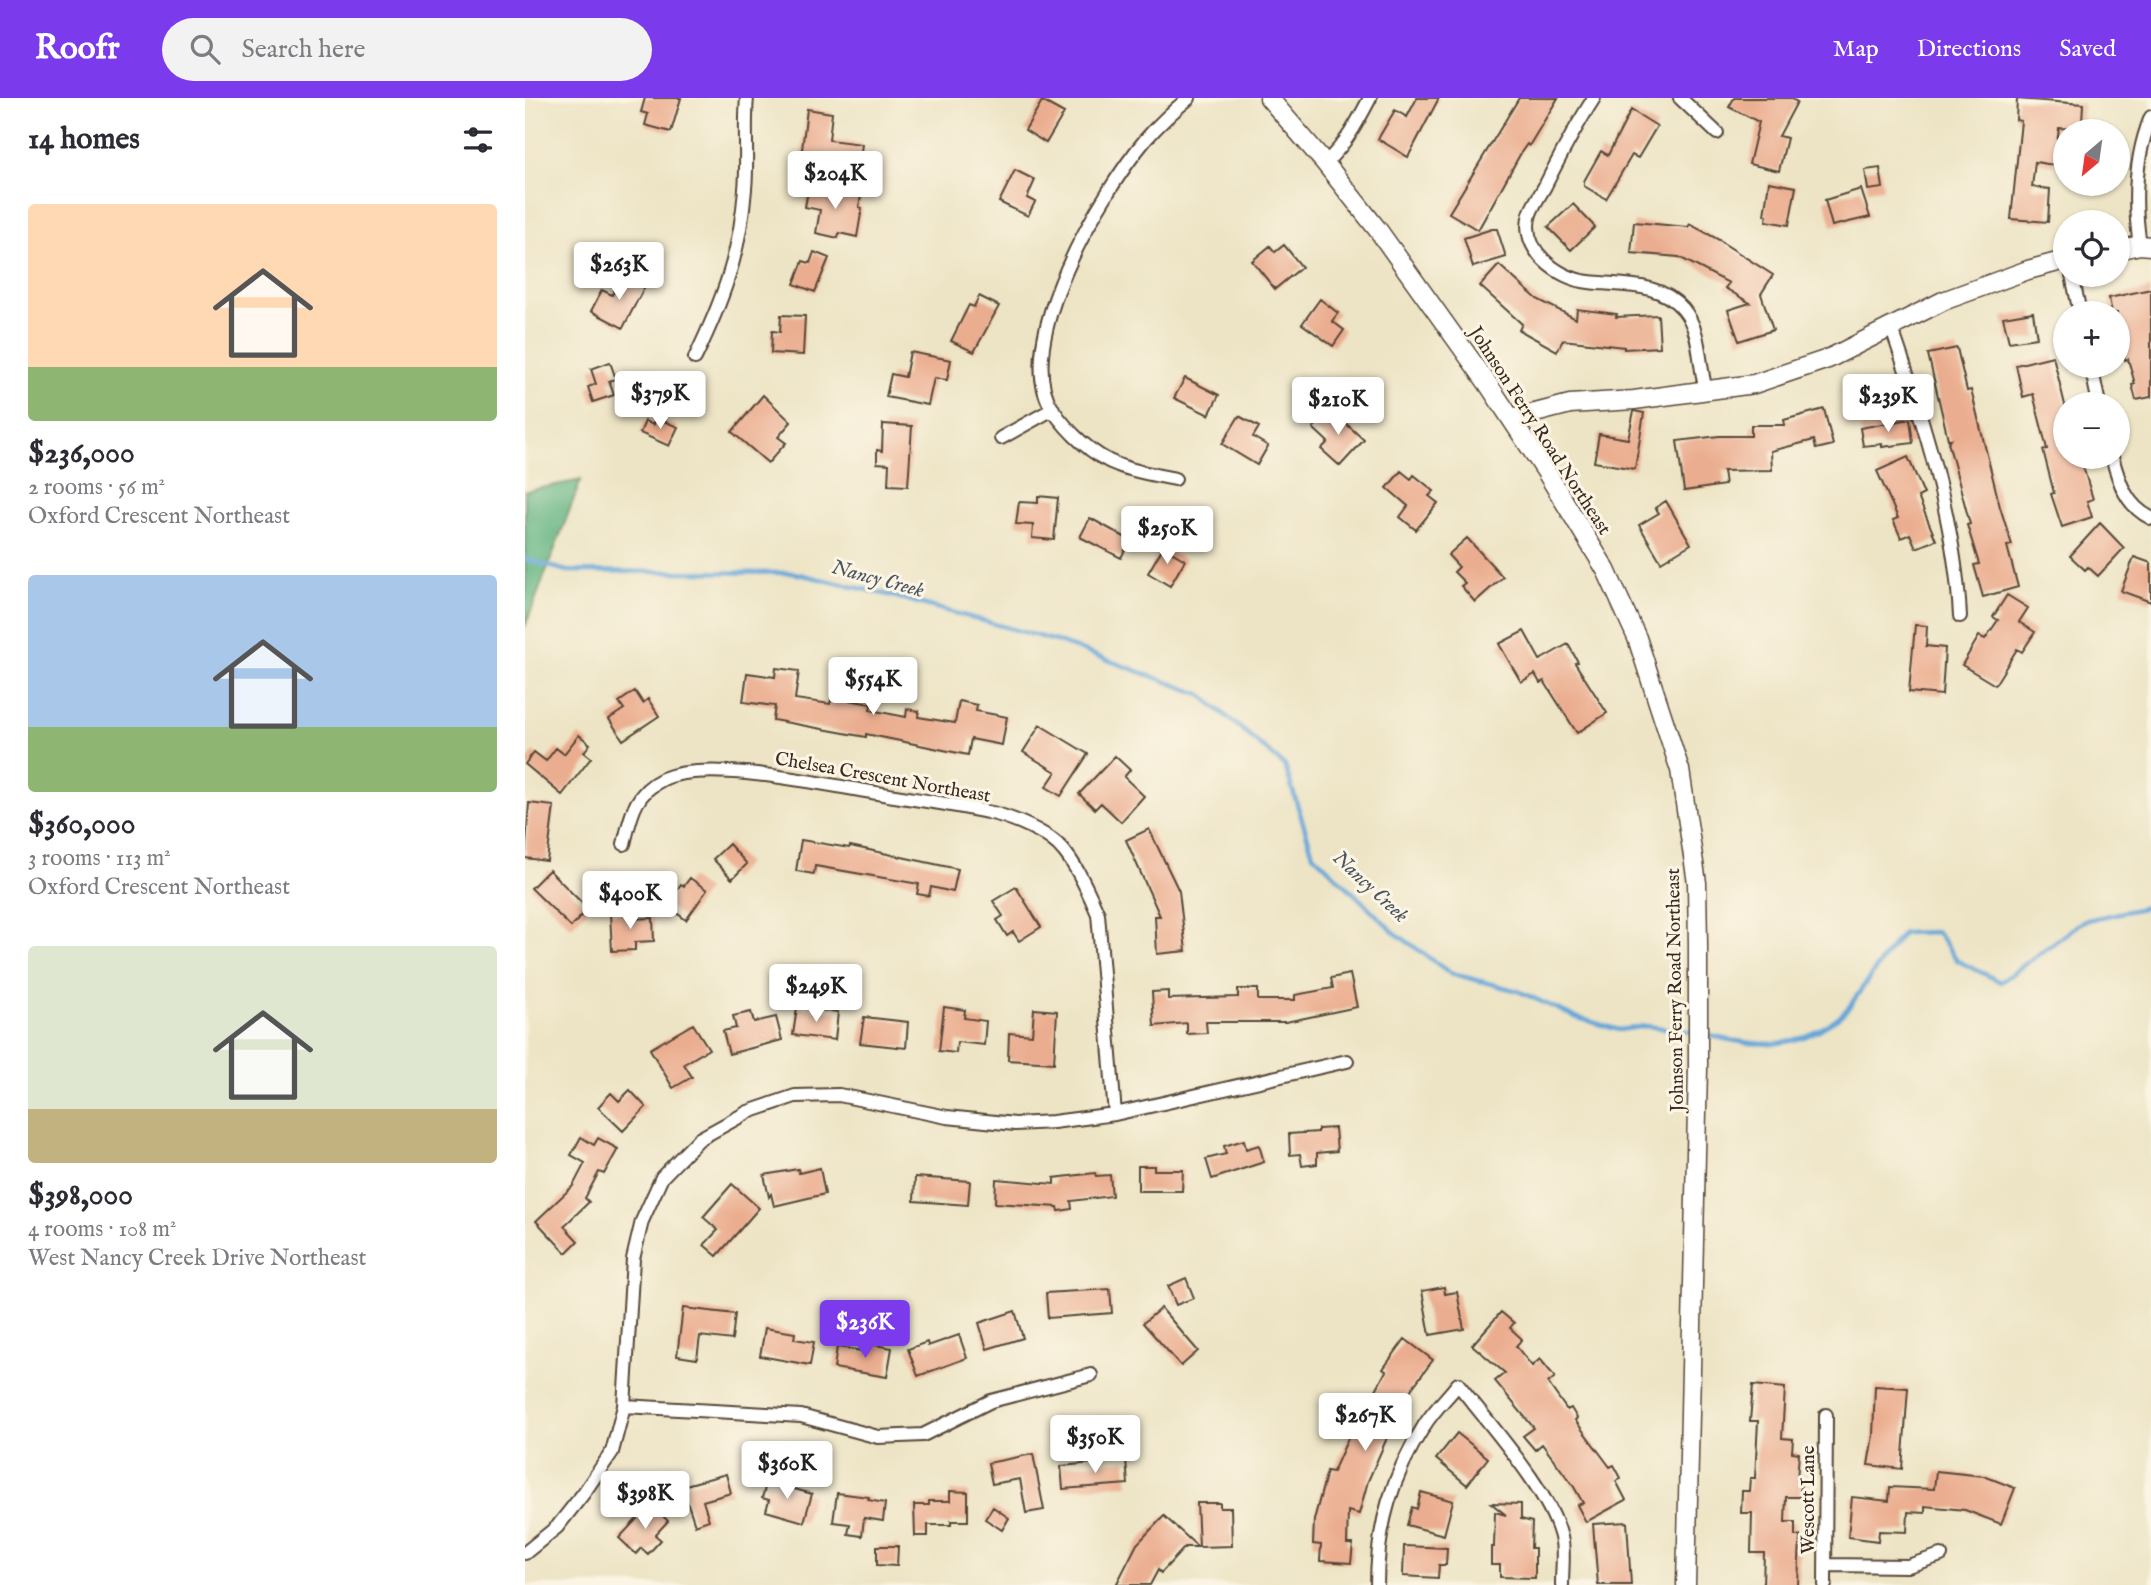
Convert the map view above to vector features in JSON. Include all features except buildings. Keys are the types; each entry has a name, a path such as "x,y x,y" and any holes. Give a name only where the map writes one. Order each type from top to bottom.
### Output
{"main road":[{"name":"Johnson Ferry Road Northeast","path":"1269,98 1378,230 1512,419 1606,570 1637,638 1680,770 1697,883 1699,1008 1686,1585"},
{"path":"1512,419 1570,404 1633,400 1753,384 1828,359 1944,301 2053,263"}],"street":[{"path":"695,358 725,292 739,241 745,188 747,98"},
{"path":"1175,479 1118,466 1081,441 1053,409 1045,393 1041,352 1057,294 1074,254 1107,194 1146,139 1189,98"},
{"path":"1325,163 1341,148 1370,98"},
{"path":"1594,98 1530,214 1528,228 1535,247 1546,264 1563,274 1585,282 1639,286 1669,297 1683,309 1694,327 1706,390"},
{"path":"1680,98 1717,134"},
{"path":"2146,246 2137,226 2136,177 2141,142 2151,117"},
{"path":"1892,329 1919,408 1954,552 1960,616"},
{"path":"1001,438 1053,409"},
{"path":"2116,469 2126,497 2142,514 2151,518"},
{"name":"Chelsea Crescent Northeast","path":"624,844 633,809 644,790 663,779 685,772 781,777 990,812 1029,827 1053,840 1080,876 1098,914 1115,1114"},
{"path":"525,1553 557,1527 611,1452 624,1406 633,1259 642,1221 662,1177 699,1139 748,1112 795,1096 839,1095 947,1117 1015,1124 1053,1122 1115,1114 1347,1062"},
{"path":"624,1406 801,1416 878,1437 923,1435 991,1401 1091,1375"},
{"path":"1377,1585 1377,1557 1384,1514 1395,1477 1425,1424 1458,1384 1546,1501 1562,1542 1562,1585"},
{"name":"Wescott Lane","path":"1825,1585 1826,1415"},
{"path":"1827,1565 1908,1566 1941,1555"}],"green space":[{"path":"581,480 525,627 525,491"}],"waterway":[{"name":"Nancy Creek","path":"525,559 567,571 794,573 889,595 1056,641 1200,694 1285,766 1313,854 1394,932 1450,973 1518,991 1575,1017 1619,1030 1646,1026 1695,1032"},
{"name":"Nancy Creek","path":"1703,1034 1762,1044 1790,1041 1819,1030 1849,1007 1903,933 1937,932 1958,961 2001,982 2083,921 2151,906"}]}
